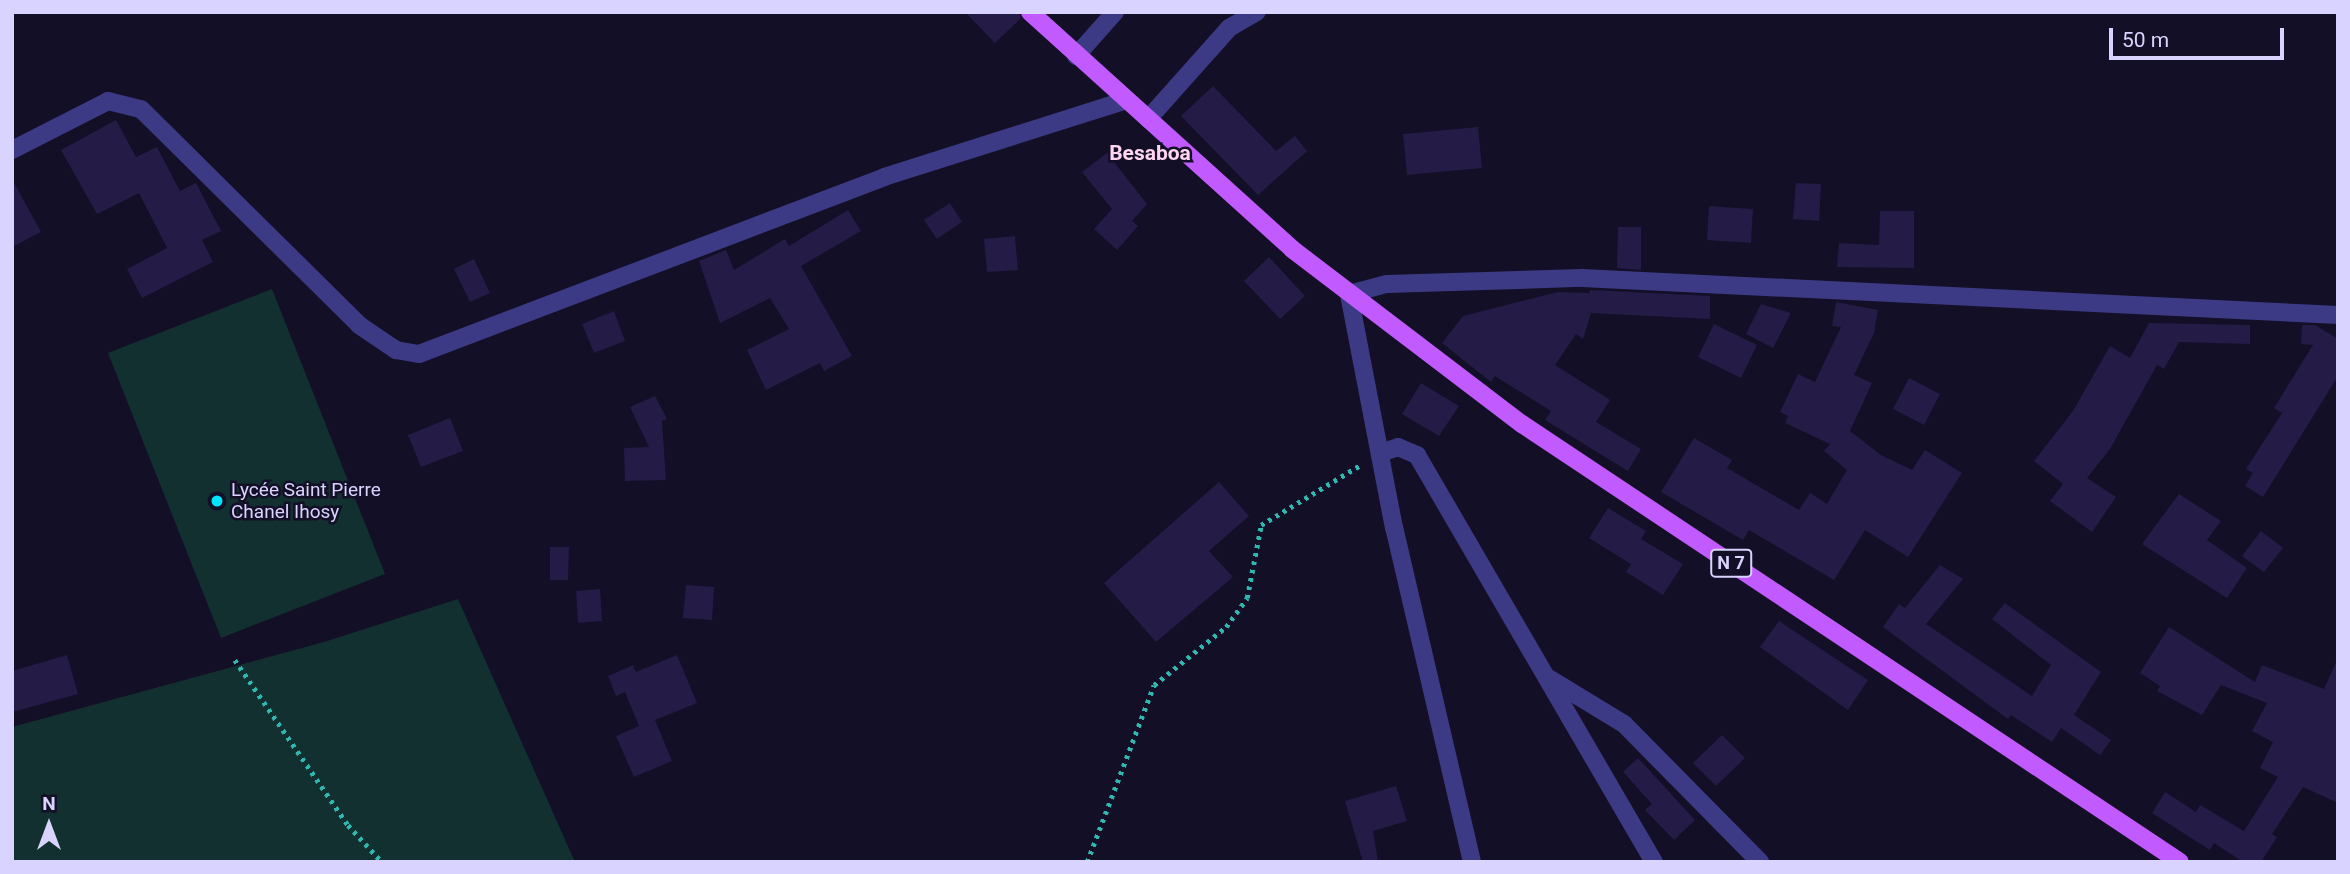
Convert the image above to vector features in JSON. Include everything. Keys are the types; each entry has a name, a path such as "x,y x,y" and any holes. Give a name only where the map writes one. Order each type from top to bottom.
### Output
{"main road":[{"name":"N 7","path":"1030,12 1123,101 1148,119 1349,294 1522,424 2180,862"}],"street":[{"path":"1076,56 1115,12"},
{"path":"1148,119 1229,28 1257,12"},
{"path":"12,150 108,101 141,109 359,325 396,350 419,354 884,177 1123,101"},
{"path":"1472,862 1380,453 1349,294 1387,284 1582,278 2338,315"},
{"path":"1380,453 1398,447 1417,455 1654,862"},
{"path":"1549,678 1624,724 1760,862"}],"path":[{"path":"1087,862 1154,685 1226,627 1247,598 1261,525 1380,453"},
{"path":"235,660 348,825 382,862"}],"green space":[{"path":"272,289 385,574 221,638 108,353"},
{"path":"458,599 575,862 12,862 12,727 324,642"}],"building":[{"path":"965,12 1019,12 1021,18 995,43"},
{"path":"1213,86 1276,151 1295,136 1307,151 1258,195 1181,116"},
{"path":"116,120 136,157 157,147 180,191 196,183 221,231 202,240 213,262 142,298 127,269 167,248 139,193 97,214 61,150"},
{"path":"1478,127 1482,168 1407,175 1403,134"},
{"path":"1107,153 1147,204 1132,221 1138,226 1117,250 1094,229 1112,209 1082,172"},
{"path":"12,179 41,232 12,247"},
{"path":"1796,183 1821,184 1819,221 1793,219"},
{"path":"950,203 962,222 937,239 924,220"},
{"path":"1709,206 1753,209 1751,243 1707,240"},
{"path":"848,210 861,231 801,266 852,356 824,371 820,363 766,390 747,350 789,329 770,298 720,323 699,261 726,250 734,270 785,239 789,246"},
{"path":"1880,211 1914,211 1914,268 1837,267 1839,243 1879,245"},
{"path":"1618,227 1641,227 1641,270 1617,268"},
{"path":"1015,236 1018,270 987,272 984,239"},
{"path":"1269,257 1305,296 1280,319 1244,281"},
{"path":"474,259 490,293 470,302 454,269"},
{"path":"1590,290 1710,296 1710,319 1591,313 1583,339 1576,334 1555,365 1610,400 1596,422 1641,449 1628,471 1545,420 1551,411 1495,376 1491,382 1442,343 1463,316 1558,292 1590,293"},
{"path":"1836,302 1878,310 1874,333 1854,375 1872,383 1850,431 1881,455 1912,470 1925,450 1962,473 1908,557 1865,530 1834,580 1749,530 1743,540 1661,492 1694,438 1732,460 1727,468 1799,510 1810,493 1827,504 1847,470 1824,451 1830,444 1785,423 1788,416 1780,412 1798,374 1815,382 1841,327 1832,326"},
{"path":"1761,304 1791,313 1773,348 1746,334"},
{"path":"614,311 625,341 594,353 582,324"},
{"path":"2149,323 2250,325 2250,344 2179,342 2164,369 2157,365 2110,449 2087,478 2116,497 2092,532 2050,501 2063,484 2034,461 2073,411 2110,346 2130,358"},
{"path":"1714,324 1757,345 1741,378 1698,357"},
{"path":"2302,325 2315,325 2338,339 2338,376 2263,497 2245,486 2253,473 2246,469 2282,413 2274,408 2313,345 2301,344"},
{"path":"1909,378 1940,394 1924,425 1893,409"},
{"path":"1421,383 1459,406 1439,436 1402,414"},
{"path":"655,396 667,419 662,421 666,480 625,481 624,448 649,447 630,407"},
{"path":"450,418 463,451 421,467 408,435"},
{"path":"1219,482 1249,516 1209,551 1233,577 1156,642 1104,583"},
{"path":"2179,494 2221,521 2207,540 2247,568 2227,598 2142,544"},
{"path":"1608,508 1646,531 1641,539 1683,564 1663,595 1626,572 1631,564 1589,538"},
{"path":"2261,531 2283,548 2264,572 2242,556"},
{"path":"550,547 569,547 568,580 550,580"},
{"path":"1940,565 1963,579 1926,624 2032,696 2051,665 1992,619 2005,603 2101,672 2074,715 2111,740 2100,755 2061,728 2052,742 2011,715 2008,719 1883,627 1899,604 1905,608"},
{"path":"686,585 714,587 712,620 683,618"},
{"path":"600,589 602,621 578,623 576,591"},
{"path":"1779,621 1868,680 1848,710 1760,647"},
{"path":"2169,627 2255,682 2262,665 2324,689 2338,658 2338,803 2303,787 2272,834 2277,837 2261,862 2243,862 2214,843 2210,850 2152,813 2165,792 2196,812 2200,805 2244,831 2278,777 2260,768 2273,742 2252,731 2267,703 2221,685 2202,715 2157,691 2160,686 2140,673"},
{"path":"67,655 78,694 12,712 12,671"},
{"path":"677,655 697,703 655,720 672,761 634,777 616,736 639,726 625,692 616,696 608,676 633,665 636,672"},
{"path":"1722,735 1745,758 1716,786 1693,763"},
{"path":"1638,758 1695,820 1674,840 1645,810 1652,804 1623,772"},
{"path":"1396,786 1407,821 1373,831 1378,862 1363,862 1345,801"}],"place":[{"name":"Lycée Saint Pierre Chanel Ihosy","path":"217,501"}],"district":[{"name":"Besaboa","path":"1150,153"}]}
